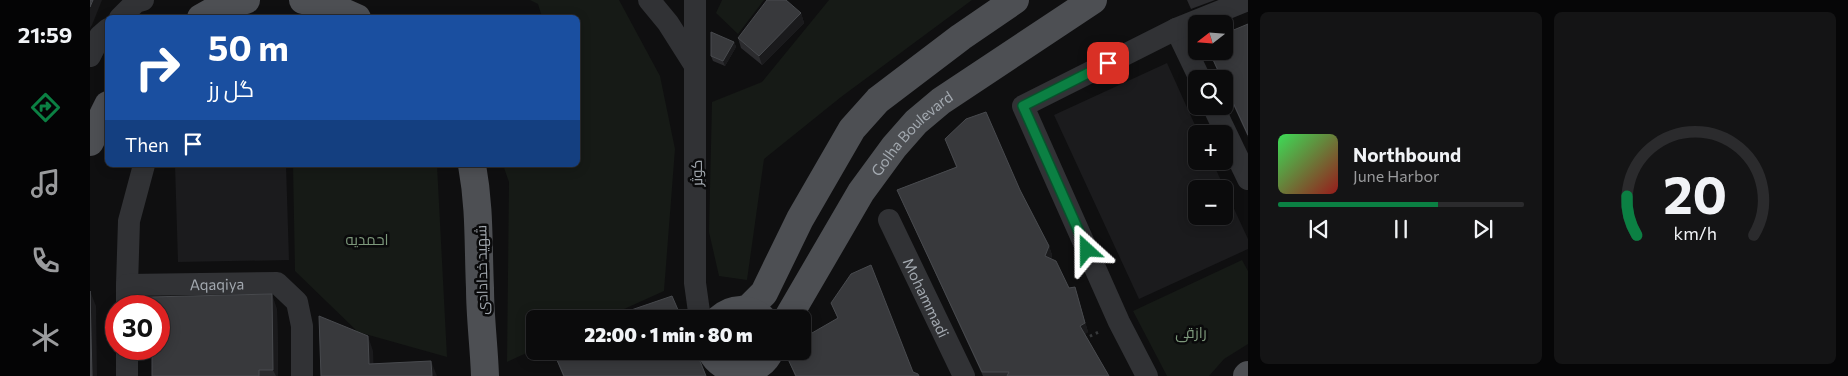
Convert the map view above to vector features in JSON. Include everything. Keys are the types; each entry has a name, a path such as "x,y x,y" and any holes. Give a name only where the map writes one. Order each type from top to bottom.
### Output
{"main road":[{"path":"201,11 246,0"},
{"path":"745,310 764,294 800,219 848,137 878,100 961,36 1016,0"},
{"name":"Golha Boulevard","path":"792,310 861,192 894,147 916,122 941,101 1093,0"},
{"path":"307,6 325,4 350,15"},
{"path":"90,142 105,111"},
{"name":"شهید خدادادی","path":"472,167 478,194 484,376"},
{"path":"716,360 734,372 754,370 771,361"}],"street":[{"path":"123,15 136,2 143,0"},
{"path":"649,0 668,23 694,64"},
{"name":"کوثر","path":"695,0 695,283 699,310"},
{"path":"1147,376 1120,322 1023,106 1176,29 1248,0"},
{"path":"1176,29 1196,70"},
{"path":"90,56 100,36 105,32"},
{"path":"1217,115 1248,179"},
{"path":"127,295 129,221 143,167"},
{"name":"Mohammadi","path":"889,220 964,376"},
{"name":"Aqaqiya","path":"139,295 277,283 297,302 302,326 302,376"},
{"path":"695,283 704,295 730,310"},
{"path":"127,360 128,376"}],"path":[{"path":"1078,343 1120,322"}],"shaded area":[{"path":"1167,63 1188,110 1188,115 1190,115 1195,125 1188,125 1188,170 1216,170 1221,180 1188,180 1188,225 1233,225 1233,206 1248,239 1248,249 1139,299 1054,115"},
{"path":"175,167 286,167 289,260 178,262"}],"green space":[{"path":"530,0 619,0 660,76 675,149 664,291 622,310 526,310 526,353 507,362 509,182 504,167 580,167 580,15 541,15 538,4"},
{"path":"722,0 764,0 738,34 716,13"},
{"path":"829,0 972,0 841,97 764,159 747,280 719,276 709,232 712,102 762,82"},
{"name":"احمدیه","path":"293,167 437,167 447,357 358,332 295,271"},
{"name":"رازقی","path":"1242,260 1248,271 1248,344 1224,359 1209,376 1167,376 1133,311"}],"building":[{"path":"767,0 786,0 801,13 759,56 738,38"},
{"path":"1248,24 1248,135 1233,102 1233,70 1218,70 1213,60 1233,60 1233,30"},
{"path":"711,32 734,42 723,61 711,56"},
{"path":"986,112 1020,190 1049,246 1045,256 1056,261 1069,288 1075,287 1085,323 1080,326 1109,376 1007,376 1009,372 982,372 897,190 957,167 945,139 966,119"},
{"path":"871,265 913,372 919,376 796,376 788,360 811,360 811,334 838,318 831,303 851,274"},
{"path":"90,291 92,376 90,376"},
{"path":"272,294 273,370 259,370 259,376 152,376 152,360 170,360 170,297"},
{"path":"672,296 678,310 631,310"},
{"path":"319,316 368,336 369,364 431,361 432,376 321,376"},
{"path":"557,360 700,360 706,376 564,376"}],"route":[{"path":"1087,250 1023,106 1108,63"}]}
